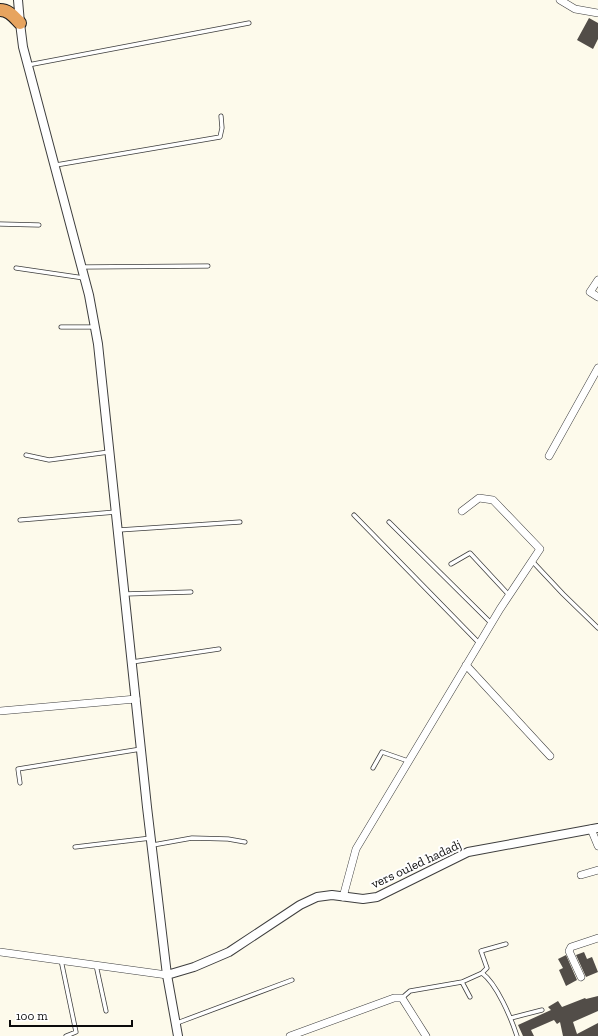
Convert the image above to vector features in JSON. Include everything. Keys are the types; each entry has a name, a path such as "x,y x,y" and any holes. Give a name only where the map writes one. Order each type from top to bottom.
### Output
{"highway":[{"path":"0,10 10,13 20,23"}],"street":[{"path":"18,0 23,47 82,267 98,344 151,841 167,975 178,1036"},
{"path":"560,0 575,9 598,13"},
{"path":"598,280 590,292 598,298"},
{"path":"549,456 598,368"},
{"path":"343,897 356,849 466,664 540,549 493,500 479,498 462,511"},
{"path":"466,664 550,756"},
{"path":"0,711 136,699"},
{"path":"595,829 598,846"},
{"name":"vers ouled hadadj","path":"167,975 194,967 229,952 300,905 317,897 332,895 363,899 377,897 468,852 595,829"},
{"path":"581,875 598,870"},
{"path":"581,977 569,951 571,947 598,938"},
{"path":"0,952 167,975"},
{"path":"290,1036 394,998 402,998 426,1036"}],"lane":[{"path":"28,65 249,23"},
{"path":"54,165 220,137 222,128 221,116"},
{"path":"0,224 39,225"},
{"path":"82,267 208,266"},
{"path":"16,268 84,278"},
{"path":"61,327 95,327"},
{"path":"26,455 49,460 109,452"},
{"path":"20,520 116,512"},
{"path":"354,515 480,643"},
{"path":"118,530 240,522"},
{"path":"389,522 491,624"},
{"path":"451,564 470,553 509,595"},
{"path":"532,561 598,628"},
{"path":"125,594 191,592"},
{"path":"132,662 219,649"},
{"path":"20,783 18,769 141,749"},
{"path":"373,768 382,752 409,762"},
{"path":"75,847 192,838 228,839 245,842"},
{"path":"402,998 410,991 462,982 482,973 487,968 481,951 506,944"},
{"path":"61,960 76,1032 66,1036"},
{"path":"96,965 106,1011"},
{"path":"482,973 492,983 511,1018 517,1036"},
{"path":"176,1024 292,980"},
{"path":"462,982 470,997"},
{"path":"511,1018 542,1010"}],"building":[{"path":"589,18 598,23 598,39 593,49 577,40"},
{"path":"584,952 587,959 592,957 598,972 586,977 576,955"},
{"path":"566,955 577,980 566,986 559,970 563,968 558,959"},
{"path":"598,996 598,1011 573,1022 577,1034 598,1023 598,1036 563,1036 560,1022 557,1024 554,1020 531,1030 534,1036 523,1036 518,1025 551,1010 548,1007 558,1001 562,1007 585,998"}]}
